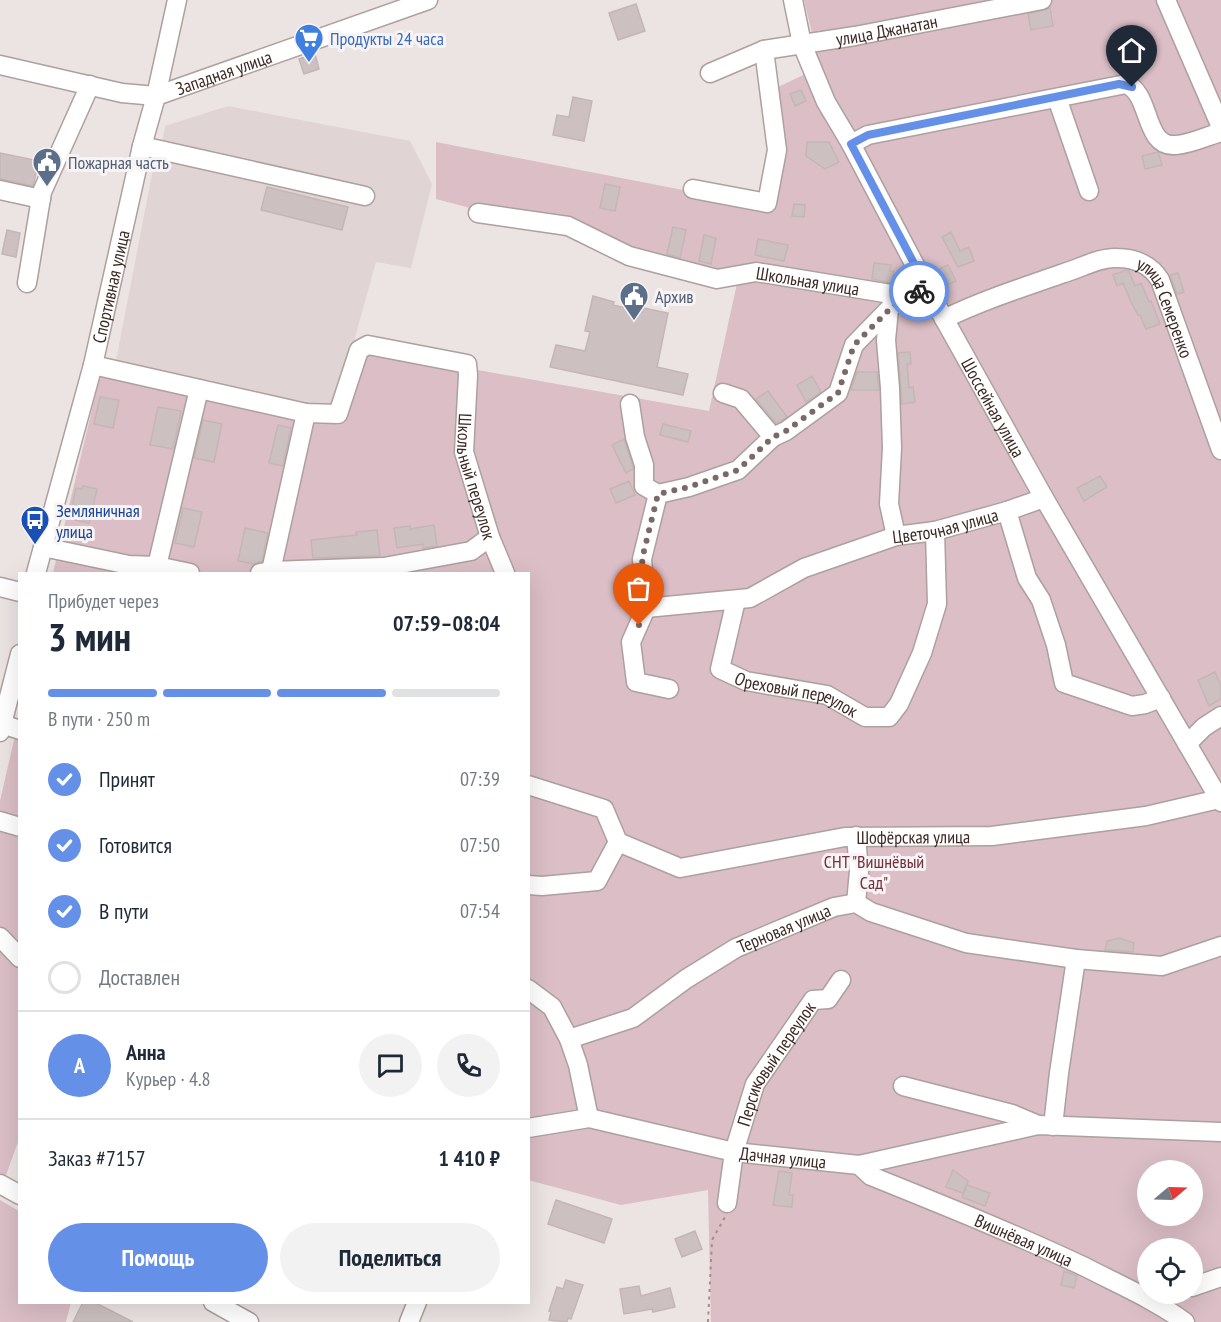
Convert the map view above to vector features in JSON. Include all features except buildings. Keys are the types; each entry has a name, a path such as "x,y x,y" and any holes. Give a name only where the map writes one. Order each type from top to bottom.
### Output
{"street":[{"name":"Спортивная улица","path":"36,572 93,365 177,0"},
{"name":"Западная улица","path":"156,96 428,0"},
{"name":"Шоссейная улица","path":"793,0 802,44 826,102 1044,498 1220,800"},
{"name":"улица Джанатан","path":"710,73 764,50 855,36 1042,0"},
{"path":"1167,0 1221,127"},
{"path":"693,189 767,203 777,150 764,50"},
{"path":"0,65 122,93 156,96"},
{"path":"851,144 868,135 1126,84 1138,93 1151,127 1164,144 1173,146 1221,132"},
{"path":"27,284 41,198 90,85"},
{"path":"1058,98 1089,191"},
{"path":"142,146 365,196"},
{"path":"0,190 41,198"},
{"name":"Школьная улица","path":"478,213 568,226 629,256 717,279 756,272 903,296"},
{"name":"улица Семеренко","path":"944,319 968,299 1108,259 1134,260 1147,266 1160,280 1221,450"},
{"path":"630,404 635,437 644,465 644,486 658,494 689,487 738,470 773,437 786,431 838,393 854,345 903,296 927,288"},
{"path":"890,309 886,340 892,448 889,504 896,536"},
{"name":"Школьный переулок","path":"306,413 338,414 359,350 368,345 467,364 464,452 490,537 505,572"},
{"path":"93,365 306,413 266,572 384,567 471,551 490,537"},
{"path":"157,566 199,389"},
{"path":"723,393 741,399 773,437"},
{"path":"658,494 642,559 646,608 631,642 636,682 669,689"},
{"path":"1007,511 1044,498"},
{"name":"Цветочная улица","path":"646,608 750,598 804,568 896,536 935,531 1007,511 1027,578 1041,600 1056,645 1064,683 1132,706 1161,698"},
{"name":"Ореховый переулок","path":"736,600 720,669 746,681 826,695 866,717 889,717 899,704 922,653 937,604 935,531"},
{"path":"43,548 129,565 157,566 185,572"},
{"path":"0,587 18,592"},
{"path":"18,661 2,717 18,729"},
{"path":"1187,744 1204,727 1221,716"},
{"path":"530,786 603,809 618,842 597,881 530,885"},
{"name":"Шофёрская улица","path":"618,842 680,868 845,837 992,836 1146,816 1220,800"},
{"path":"0,821 18,826"},
{"path":"856,836 859,871 856,903"},
{"name":"Терновая улица","path":"569,1039 633,1018 736,948 834,907 856,903 871,912 966,943 1076,959 1162,966 1221,946"},
{"path":"0,937 18,956"},
{"path":"1046,1125 1062,1049 1076,959"},
{"name":"Персиковый переулок","path":"727,1203 734,1152 755,1084 813,1000 828,999 841,980"},
{"path":"530,990 552,1007 569,1039 578,1065 590,1118"},
{"name":"Дачная улица","path":"903,1086 1046,1125"},
{"name":"Дачная улица","path":"530,1128 590,1118 734,1152 859,1165 1046,1125 1221,1132"},
{"name":"Вишнёвая улица","path":"859,1165 871,1176 1137,1286"},
{"path":"0,1184 18,1194"},
{"path":"1203,1283 1221,1277"},
{"path":"217,1304 249,1322"},
{"path":"409,1322 416,1304"},
{"name":"Вишнёвая улица","path":"1170,1304 1185,1322"}],"path":[{"path":"708,1322 712,1240 724,1220 727,1203"}],"shaded area":[{"path":"228,106 410,141 432,184 411,268 376,262 335,409 116,361 153,169 165,126"}],"green space":[{"name":"СНТ \"Вишнёвый Сад\"","path":"804,0 1221,0 1221,1322 711,1322 708,1190 621,1205 530,1181 530,572 53,572 101,372 339,425 365,350 709,411 738,279 436,199 436,142 770,207 776,88 820,67"},
{"path":"18,722 18,948 0,927 0,801"},
{"path":"0,945 18,968 18,1142 0,1192"},
{"path":"0,1200 18,1210 18,1304 70,1304 66,1322 0,1322"}],"way so far":[{"path":"639,625 646,608 642,559 658,494 689,487 738,470 773,437 786,431 838,393 854,345 903,296 919,291"}],"place":[{"name":"Продукты 24 часа","path":"309,64"},
{"name":"Пожарная часть","path":"47,188"},
{"name":"Архив","path":"634,322"},
{"name":"Земляничная улица","path":"35,546"}],"route":[{"path":"919,291 927,288 851,144 868,135 1119,84 1132,87"}]}
